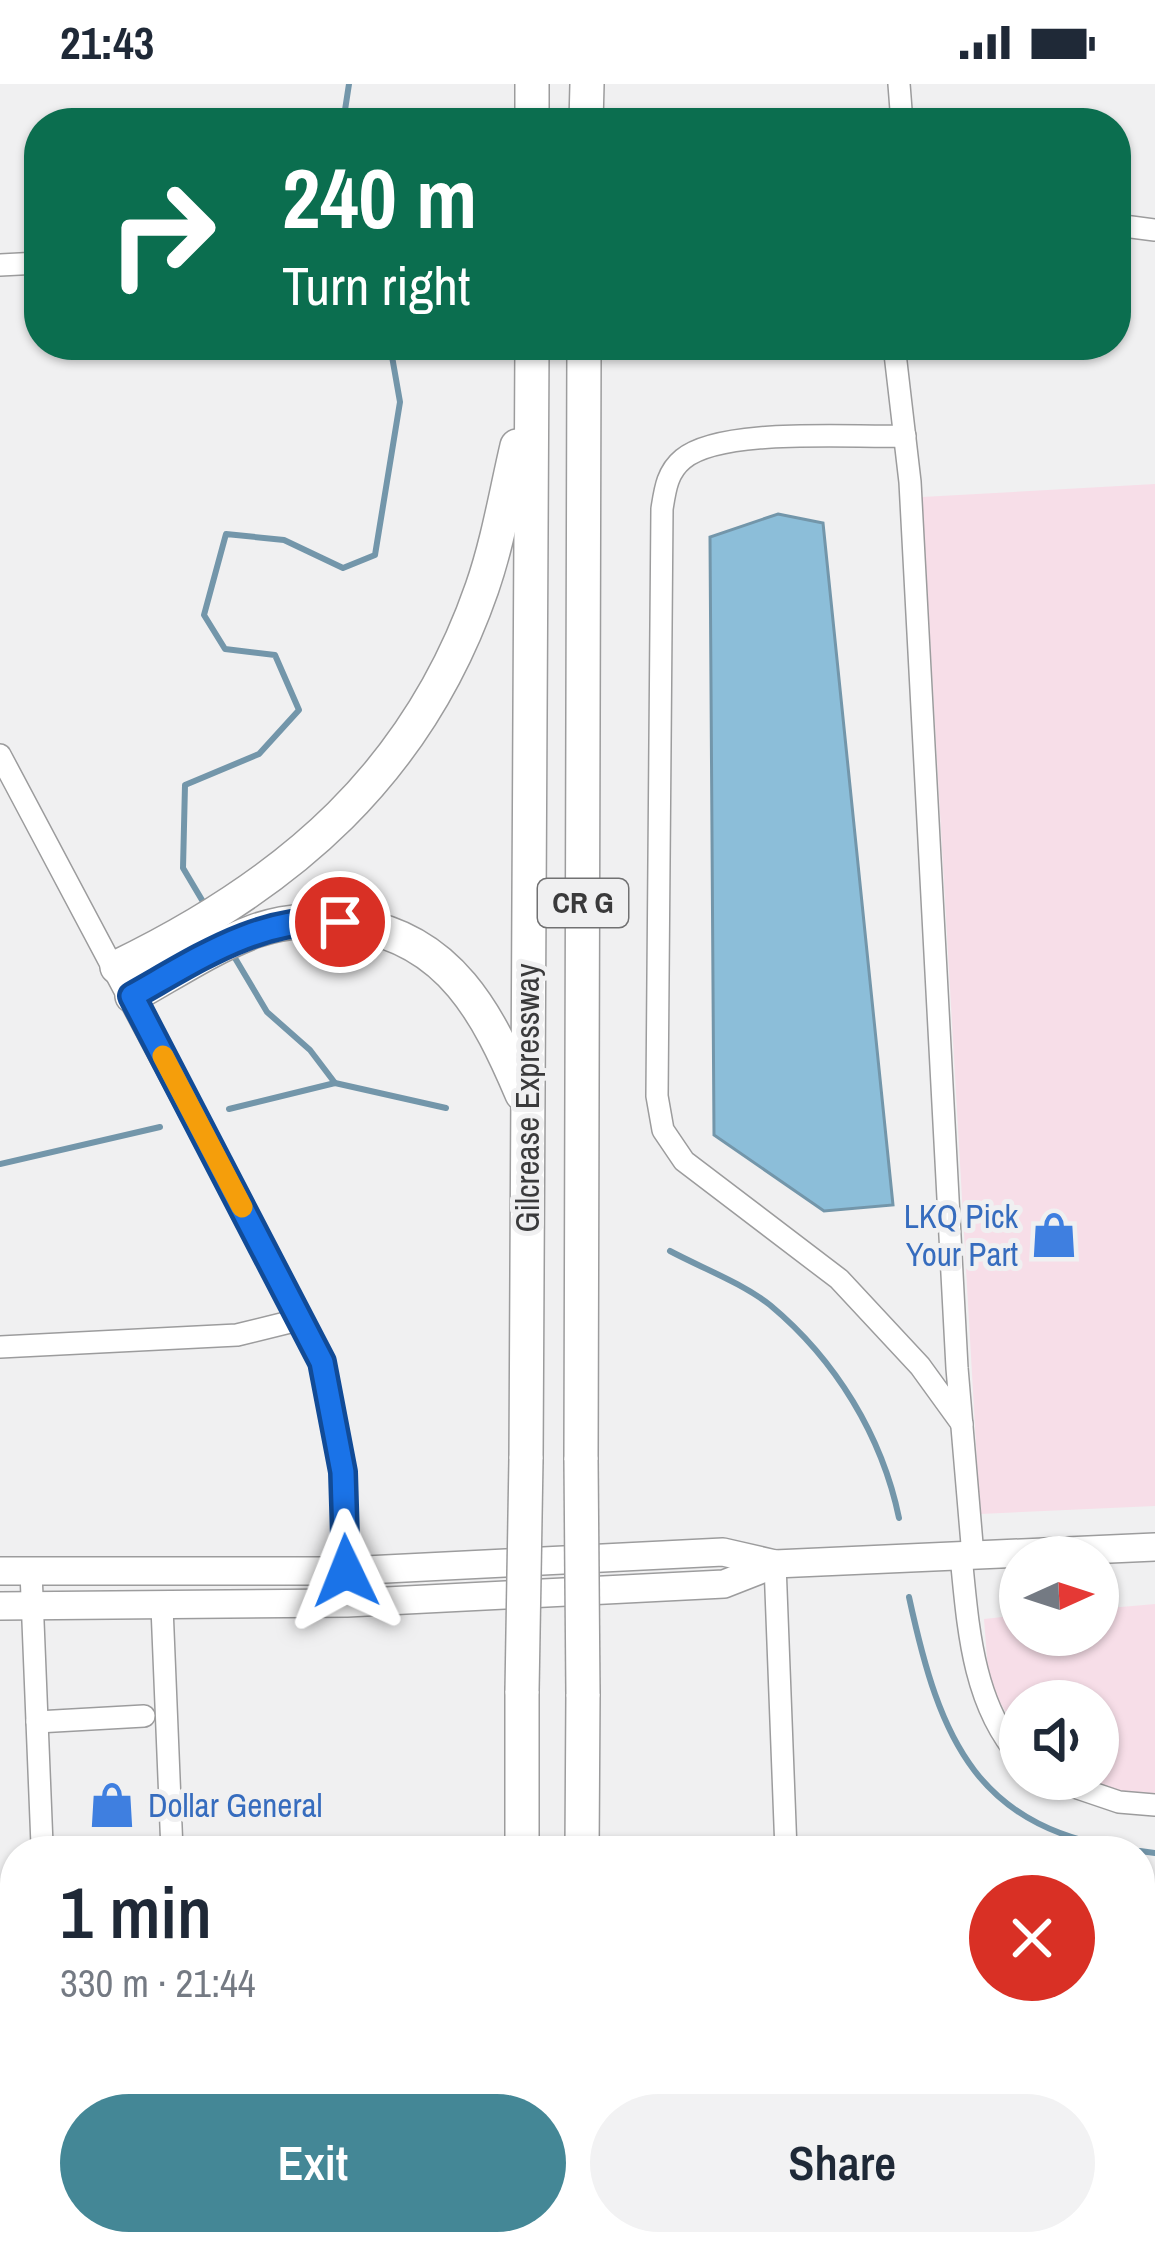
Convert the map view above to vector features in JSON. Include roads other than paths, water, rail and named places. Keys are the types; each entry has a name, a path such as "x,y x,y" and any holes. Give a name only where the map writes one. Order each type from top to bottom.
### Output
{"highway":[{"name":"Gilcrease Expressway","path":"522,1836 532,360"},
{"name":"Gilcrease Expressway","path":"581,1836 584,360"},
{"path":"124,982 254,889 356,803 428,708 482,587 532,380"},
{"path":"124,982 285,922 314,920 376,928 406,939 455,974 494,1028 527,1107"}],"main road":[{"path":"0,1571 346,1571 722,1552 776,1564 1155,1547"},
{"path":"0,1606 347,1603 724,1584 776,1564"}],"street":[{"path":"896,360 905,436 967,1556 978,1678 999,1726"},
{"path":"905,436 712,444 680,460 668,479 662,509 658,1096 663,1130 684,1161 826,1267 929,1378 962,1424"},
{"path":"0,755 322,1362 334,1413 347,1603"},
{"path":"0,1347 237,1335 302,1319"},
{"path":"929,1378 944,1378 957,1368"},
{"path":"776,1564 785,1836"},
{"path":"31,1572 42,1836"},
{"path":"162,1607 171,1836"},
{"path":"37,1722 143,1716"},
{"path":"1113,1800 1155,1805"}],"water":[{"path":"778,514 823,523 893,1205 824,1211 714,1135 710,537"}],"waterway":[{"path":"345,108 349,84"},
{"path":"202,900 183,868 185,785 259,754 299,710 275,655 225,649 204,615 226,534 284,540 343,568 375,555 400,402 393,360"},
{"path":"232,953 267,1012 310,1050 335,1083"},
{"path":"229,1109 335,1083 446,1108"},
{"path":"0,1164 160,1127"},
{"path":"670,1251 759,1297 816,1350 868,1429 899,1518"},
{"path":"909,1597 935,1694 974,1771 1003,1800 1038,1823 1072,1836"}],"place":[{"name":"LKQ Pick Your Part","path":"1054,1235"},
{"name":"Dollar General","path":"112,1805"}]}
